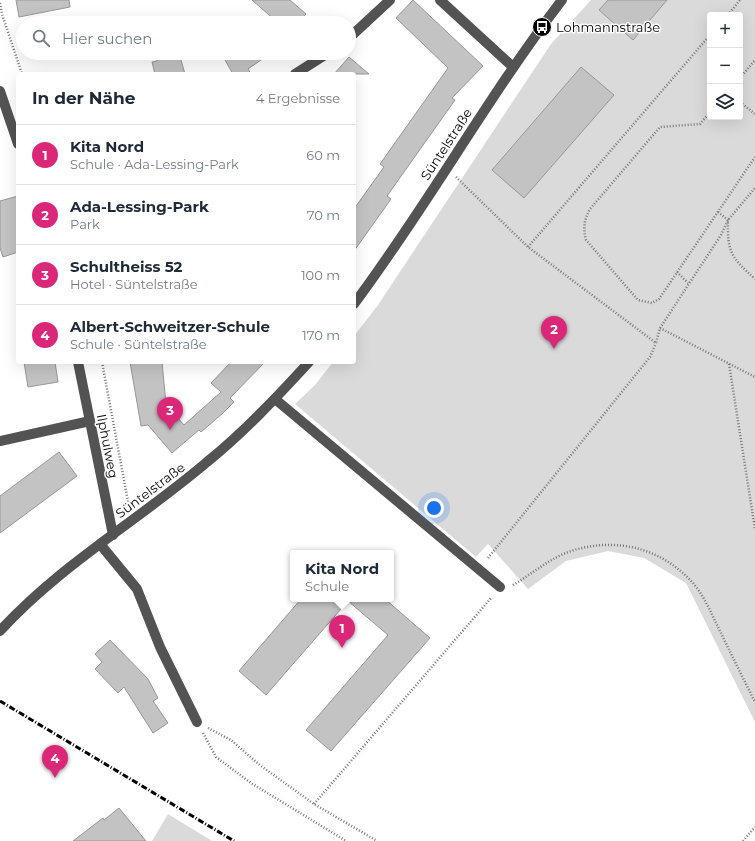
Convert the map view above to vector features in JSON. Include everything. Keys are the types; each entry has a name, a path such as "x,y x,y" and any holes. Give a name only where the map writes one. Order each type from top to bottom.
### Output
{"street":[{"path":"356,32 390,0"},
{"path":"440,0 513,67"},
{"name":"Süntelstraße","path":"356,301 447,168 513,67 562,0"},
{"path":"298,72 317,60"},
{"path":"0,91 16,138"},
{"name":"Ilphulweg","path":"78,364 113,534"},
{"name":"Süntelstraße","path":"0,631 24,605 100,544 208,462 275,399 307,364"},
{"path":"275,399 500,588"},
{"path":"0,441 90,421"},
{"path":"100,544 137,589 160,647 197,722"}],"path":[{"path":"730,12 740,0"},
{"path":"0,3 2,14 16,56"},
{"path":"528,247 707,38"},
{"path":"17,60 21,72"},
{"path":"743,74 755,60"},
{"path":"743,104 755,114"},
{"path":"707,116 700,124 660,127 590,209 585,218 584,229 586,240 638,300 652,302 658,299 755,158"},
{"path":"447,168 528,247 656,343"},
{"path":"478,570 650,357 660,328 688,283 721,235 728,220 755,188"},
{"path":"718,212 728,220"},
{"path":"728,220 727,242 735,261 755,279"},
{"path":"677,272 688,283"},
{"path":"660,328 755,377"},
{"path":"102,364 131,521"},
{"path":"729,364 755,529"},
{"path":"314,804 500,588 514,584 569,552 591,545 616,544 633,547 658,555 675,567 698,590 755,702"},
{"path":"197,722 231,740 261,766 314,804 377,841"},
{"path":"197,722 216,757 251,783 346,841"},
{"path":"743,841 755,827"}],"shaded area":[{"path":"591,0 755,0 755,722 686,583 644,558 608,551 566,561 528,589 488,544 476,557 295,404 315,385 331,364 356,364 356,333 378,305 551,44"},
{"path":"168,814 212,841 152,841"}],"building":[{"path":"16,0 69,0 70,7 19,16"},
{"path":"252,0 290,0 306,14 304,16 270,16"},
{"path":"413,0 483,66 452,98 455,100 387,196 391,199 356,248 356,206 384,167 380,164 448,68 396,18"},
{"path":"608,0 667,0 633,40 599,10"},
{"path":"181,60 184,72 154,72 152,62"},
{"path":"225,60 261,60 248,69 250,72 232,72"},
{"path":"346,60 353,60 369,74 356,74 356,72 336,72"},
{"path":"581,67 614,95 524,198 492,170"},
{"path":"16,197 16,253 3,257 0,248 0,201"},
{"path":"24,364 55,364 58,382 28,387"},
{"path":"130,364 162,364 166,404 184,425 221,392 211,383 229,364 263,364 230,398 234,402 223,413 201,432 199,430 172,453 148,425 141,426"},
{"path":"59,452 77,476 0,533 0,496"},
{"path":"298,602 347,602 266,695 239,671"},
{"path":"349,602 388,602 430,638 331,751 306,730 388,635"},
{"path":"110,640 148,679 158,698 153,701 168,723 153,733 124,687 118,693 95,669 102,662 95,654"},
{"path":"119,808 146,841 73,841 103,818 104,820"}],"railway":[{"path":"0,701 234,841"}],"place":[{"name":"Lohmannstraße","path":"542,27"},
{"name":"Ada-Lessing-Park","path":"554,349"},
{"name":"Schultheiss 52","path":"170,430"},
{"name":"Kita Nord","path":"342,648"},
{"name":"Albert-Schweitzer-Schule","path":"55,778"}]}
